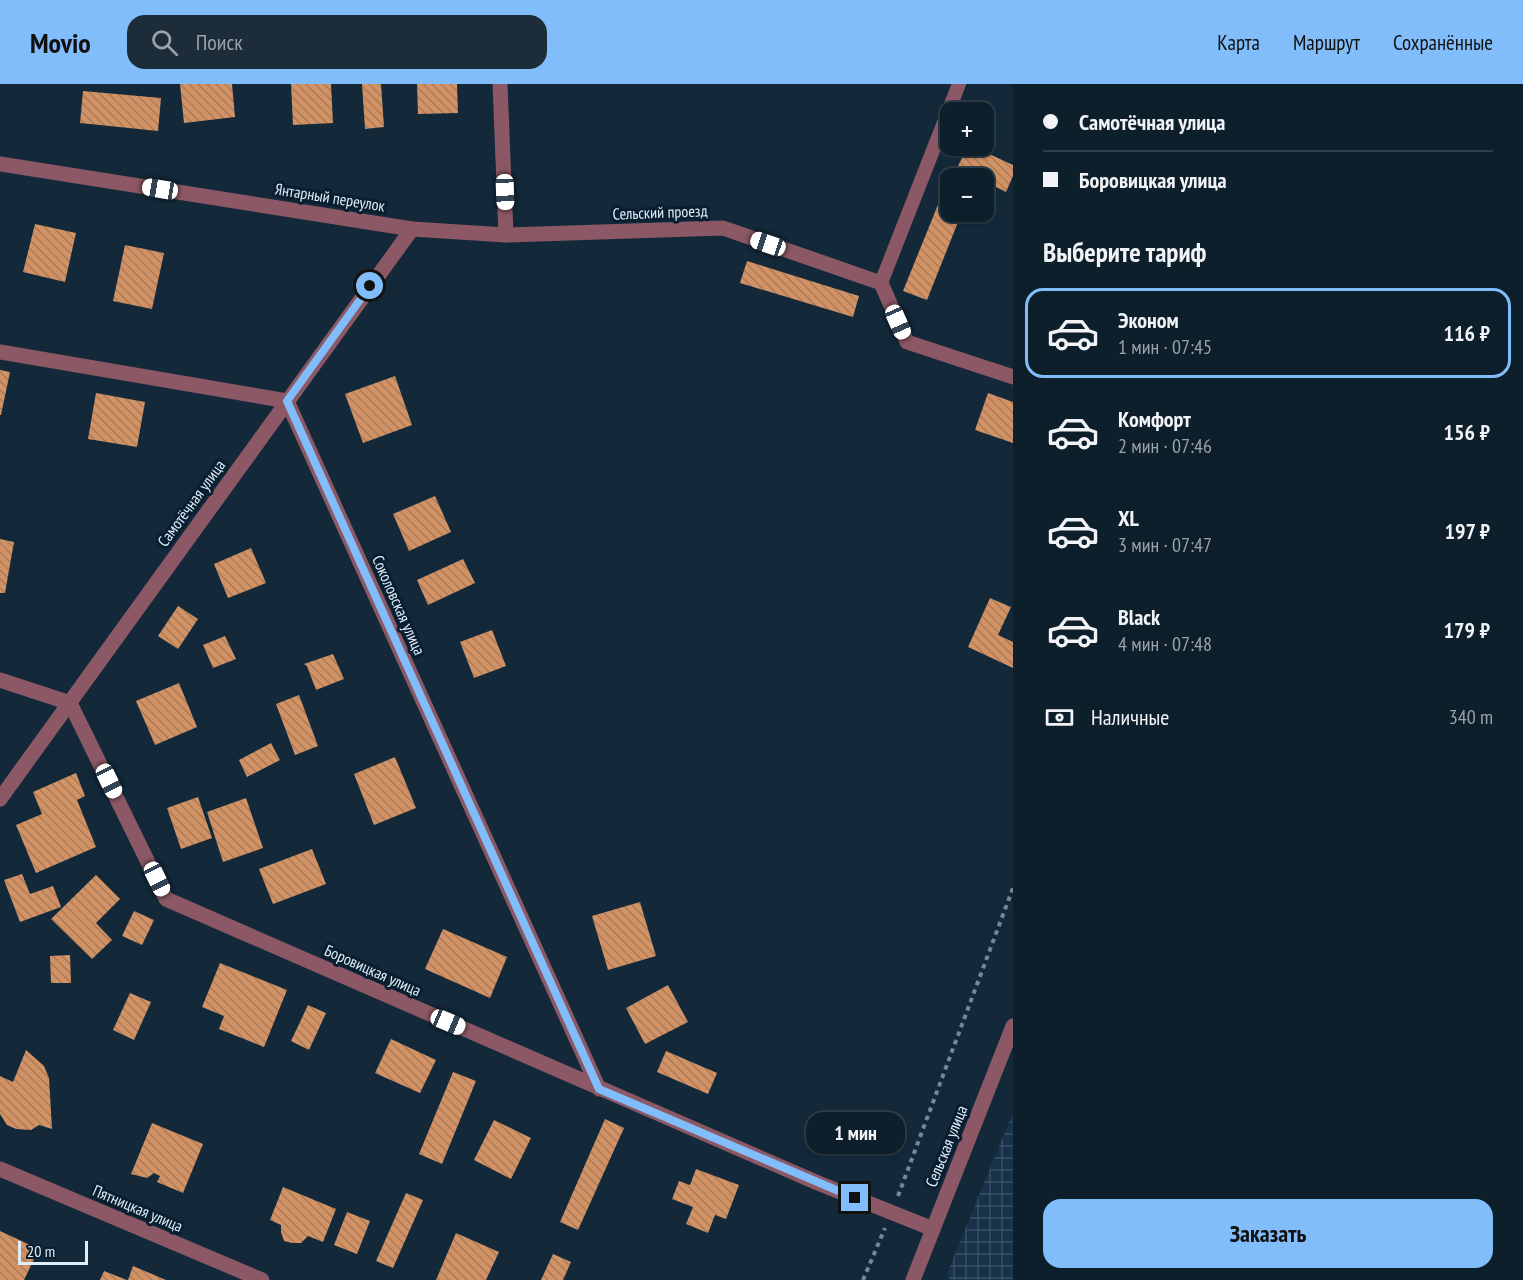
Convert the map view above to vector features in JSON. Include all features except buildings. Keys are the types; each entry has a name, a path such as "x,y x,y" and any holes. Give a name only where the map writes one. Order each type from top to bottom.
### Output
{"street":[{"path":"500,84 506,235"},
{"name":"Янтарный переулок","path":"0,164 412,228 506,235"},
{"name":"Самотёчная улица","path":"0,799 412,228"},
{"name":"Сельский проезд","path":"506,235 723,228 881,283"},
{"path":"881,283 907,342 1013,377"},
{"path":"0,352 287,401"},
{"name":"Соколовская улица","path":"287,401 599,1089"},
{"path":"0,680 70,703"},
{"name":"Боровицкая улица","path":"70,703 166,899 818,1183 933,1228"},
{"name":"Сельская улица","path":"913,1280 1013,1026"},
{"name":"Пятницкая улица","path":"0,1170 262,1280"}],"lane":[{"path":"881,283 959,84"}],"path":[{"path":"863,1280 892,1212 1013,888"}],"shaded area":[{"path":"1013,1112 1013,1280 950,1280 947,1274"}],"route":[{"path":"370,286 287,401 599,1089 855,1198"}]}
